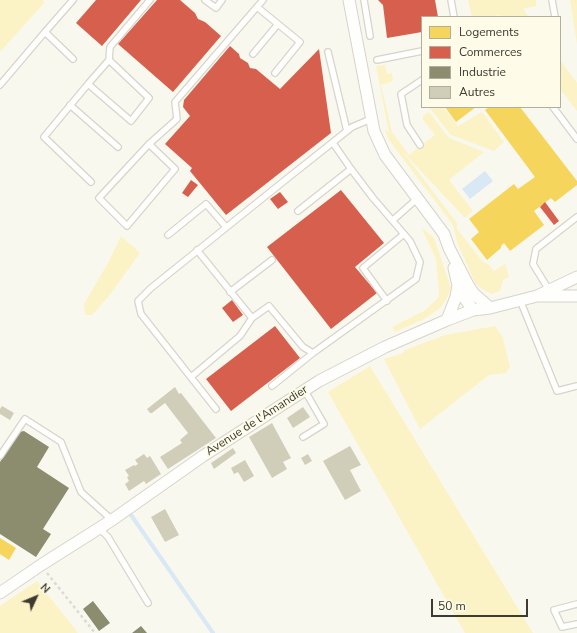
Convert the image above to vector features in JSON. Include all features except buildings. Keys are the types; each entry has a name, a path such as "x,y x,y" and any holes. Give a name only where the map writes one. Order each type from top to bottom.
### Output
{"street":[{"path":"349,0 374,131 385,155 444,234 461,293 473,310"},
{"path":"449,248 471,289 490,308"},
{"name":"Avenue de l'Amandier","path":"537,296 577,277"},
{"path":"447,320 456,297 458,285"},
{"name":"Avenue de l'Amandier","path":"0,593 112,520 203,456 319,381 385,347 473,310 490,308 537,296 577,296"}],"lane":[{"path":"0,85 73,0"},
{"path":"91,182 44,137 109,60 110,47 150,0"},
{"path":"205,0 216,8 222,0"},
{"path":"149,144 175,169 126,226 99,198 149,144 177,119 175,102 263,0"},
{"path":"364,0 370,36"},
{"path":"450,0 454,16"},
{"path":"552,0 555,16"},
{"path":"258,7 300,42 274,73"},
{"path":"253,54 278,24"},
{"path":"45,32 74,59"},
{"path":"376,60 421,51"},
{"path":"328,52 347,131"},
{"path":"88,84 131,121 149,98 109,60"},
{"path":"420,145 407,125 401,94 421,81"},
{"path":"70,105 118,147"},
{"path":"554,108 577,140"},
{"path":"216,409 141,314 138,301 151,288 197,250 352,127 372,119"},
{"path":"272,386 313,353 416,279 420,262 410,241 373,198 333,143"},
{"path":"298,211 351,169"},
{"path":"393,220 418,198"},
{"path":"168,235 206,204 226,227"},
{"path":"549,290 533,264 536,249 577,217"},
{"path":"387,301 363,268 404,234"},
{"path":"197,250 252,318"},
{"path":"230,292 272,260"},
{"path":"520,300 557,392 577,386"},
{"path":"191,377 240,336 252,318 269,306 303,347 313,353"},
{"path":"303,437 324,424 305,391"},
{"path":"0,456 25,419 61,442 81,492 112,520"},
{"path":"99,528 108,537 148,604"},
{"path":"566,633 554,610 577,604"},
{"path":"562,627 577,624"}],"path":[{"path":"41,565 95,633"}],"shaded area":[{"path":"0,0 43,0 44,3 0,52"},
{"path":"468,0 536,0 536,6 523,9 528,16 472,16"},
{"path":"570,0 577,0 577,44"},
{"path":"561,61 577,83 577,111 561,90"},
{"path":"385,65 387,74 392,73 393,81 381,85 392,132 409,155 435,135 423,120 423,116 429,112 449,138 484,152 449,180 473,211 465,218 403,152 457,223 457,229 483,262 489,265 494,271 505,264 509,277 503,280 500,291 492,294 482,289 475,283 457,242 453,225 389,140 384,128 389,133 376,66"},
{"path":"430,108 444,108 458,126 482,112 504,142 494,151 451,135"},
{"path":"421,227 434,238 451,288 447,298 440,308 424,319 395,332 392,327 424,311 438,298 439,293 436,259"},
{"path":"121,236 140,253 109,296 92,315 85,315 84,304 108,263"},
{"path":"495,326 503,338 510,367 506,373 489,375 420,429 384,359 403,353 405,350 445,335"},
{"path":"370,366 533,633 465,633 328,392"},
{"path":"37,581 78,633 0,633 0,606"}],"water":[{"path":"485,171 493,181 470,199 462,189"}],"waterway":[{"path":"131,515 213,633"}]}
